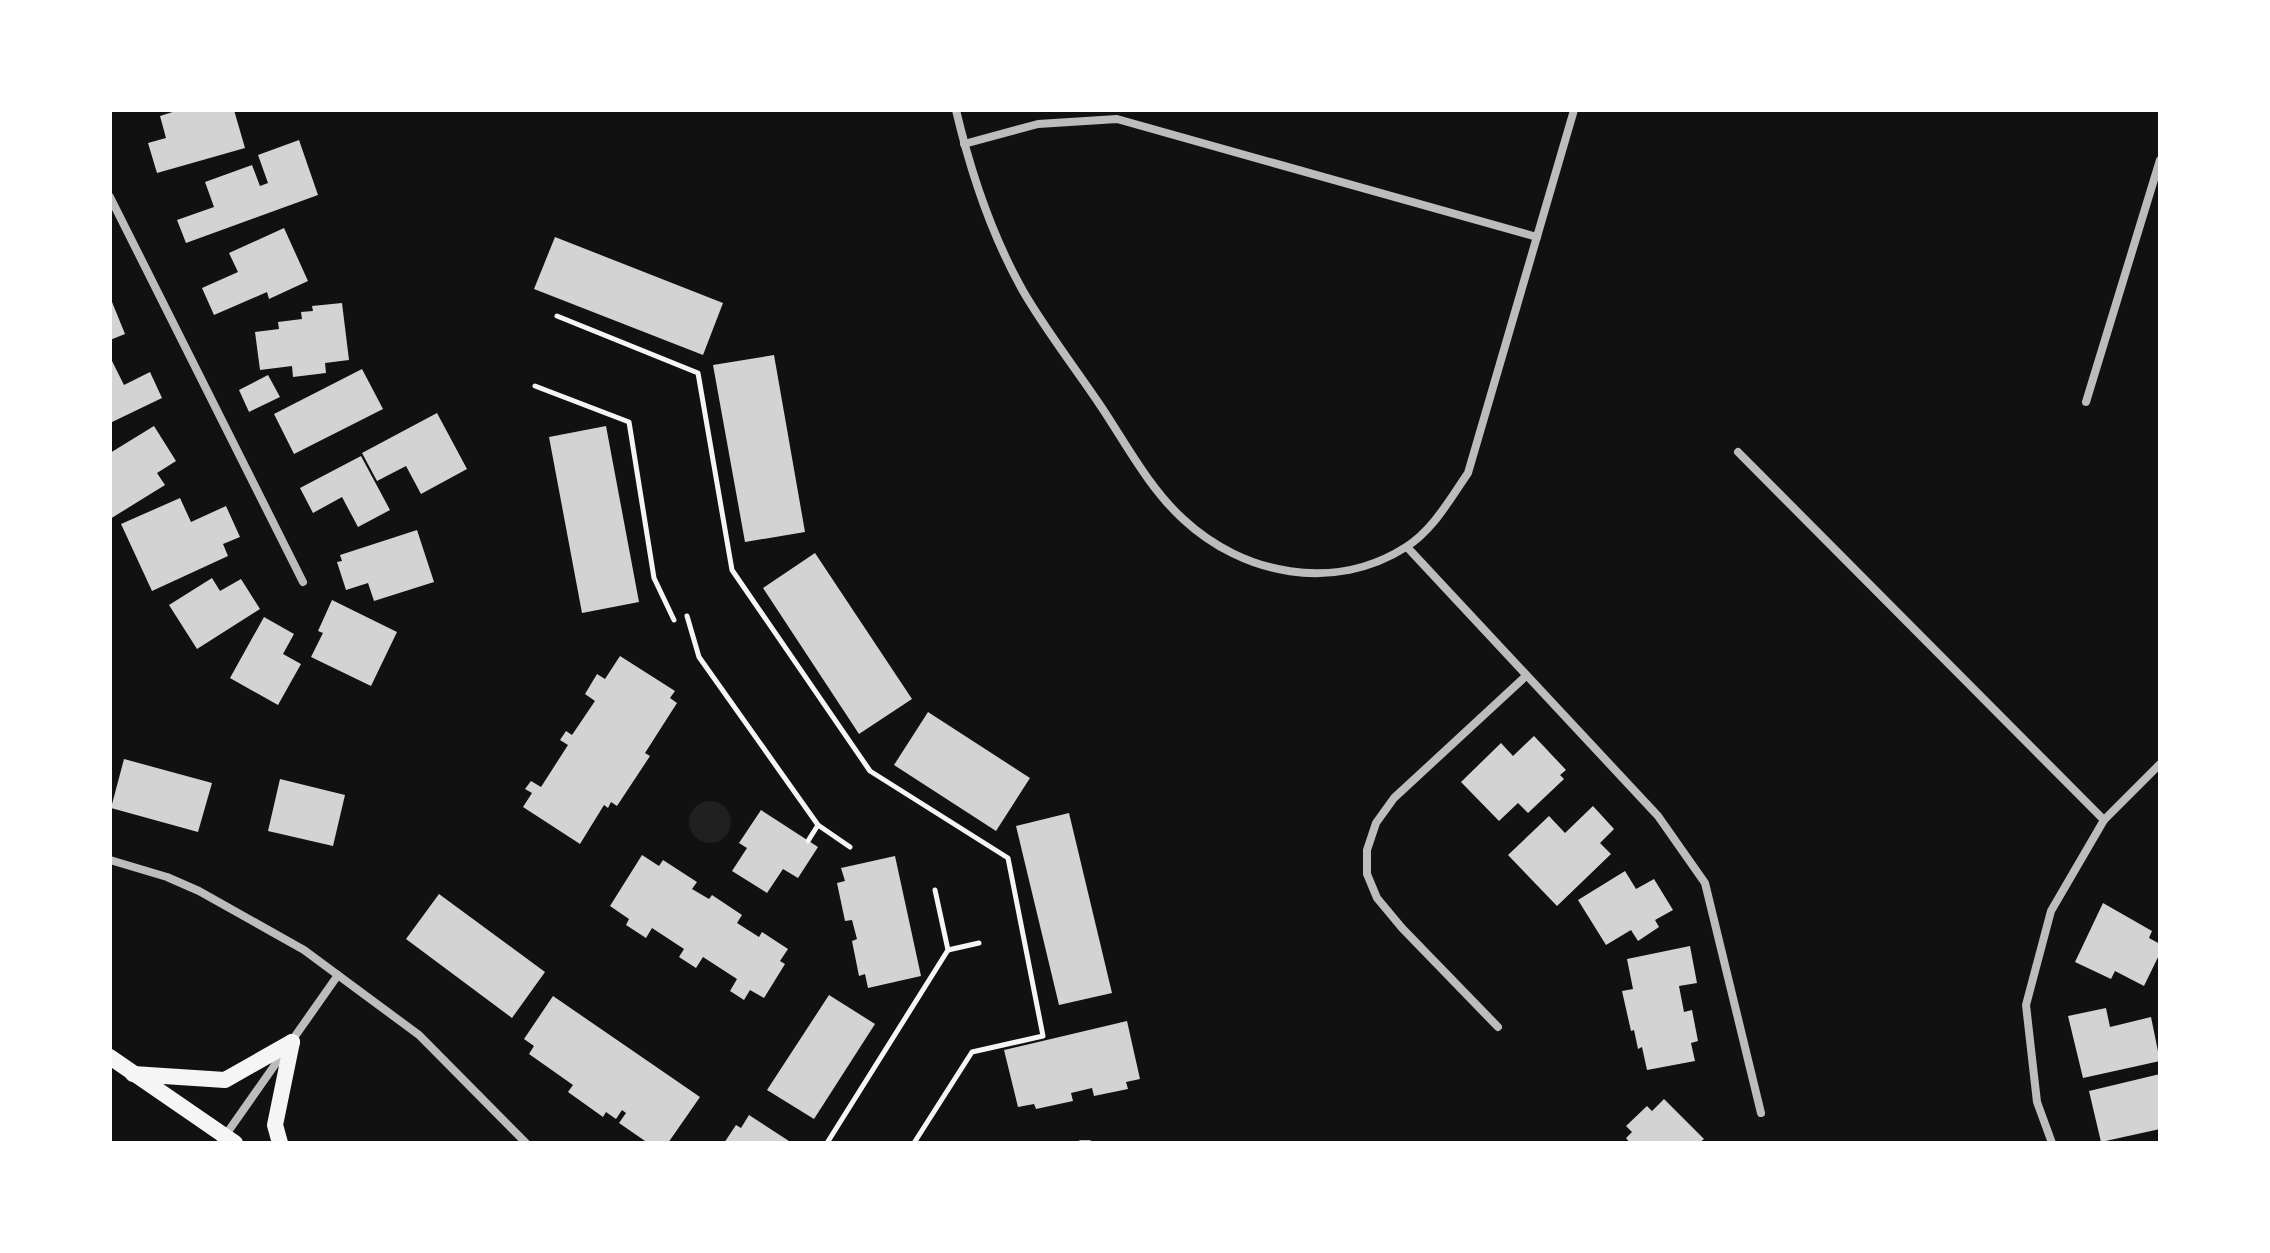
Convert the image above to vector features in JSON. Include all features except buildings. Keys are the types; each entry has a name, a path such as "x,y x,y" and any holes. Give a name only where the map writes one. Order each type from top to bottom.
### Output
{"main road":[{"path":"133,1074 225,1080 292,1042"},
{"path":"280,1143 275,1125 292,1042"},
{"path":"110,1057 226,1141"}],"street":[{"path":"956,110 977,191 1024,293 1155,486 1180,517 1230,555 1257,566 1288,572 1346,569 1373,563 1407,547 1437,518 1468,473 1574,110"},
{"path":"964,144 1038,124 1117,119 1537,237"},
{"path":"2086,402 2160,160"},
{"path":"110,197 303,582"},
{"path":"1738,452 2104,820"},
{"path":"1407,547 1658,816 1705,883 1761,1113"},
{"path":"1498,1027 1377,898 1367,874 1367,850 1376,823 1394,798 1526,676"},
{"path":"2052,1143 2037,1102 2026,1005 2051,911 2104,820 2160,764"},
{"path":"110,860 167,877 224,903 338,975 419,1035 526,1143"},
{"path":"226,1141 338,975"}],"lane":[{"path":"1081,1143 1089,1143"}],"path":[{"path":"557,316 698,373 732,570 870,771 1008,858 1043,1036 972,1052 914,1143"},
{"path":"535,386 629,422 654,578 674,620"},
{"path":"687,616 699,657 818,825 850,847"},
{"path":"808,841 818,825"},
{"path":"827,1143 948,950 935,890"},
{"path":"948,950 979,943"}],"shaded area":[{"path":"710,801 725,807 731,822 725,837 710,843 695,837 689,822 695,807"}]}
